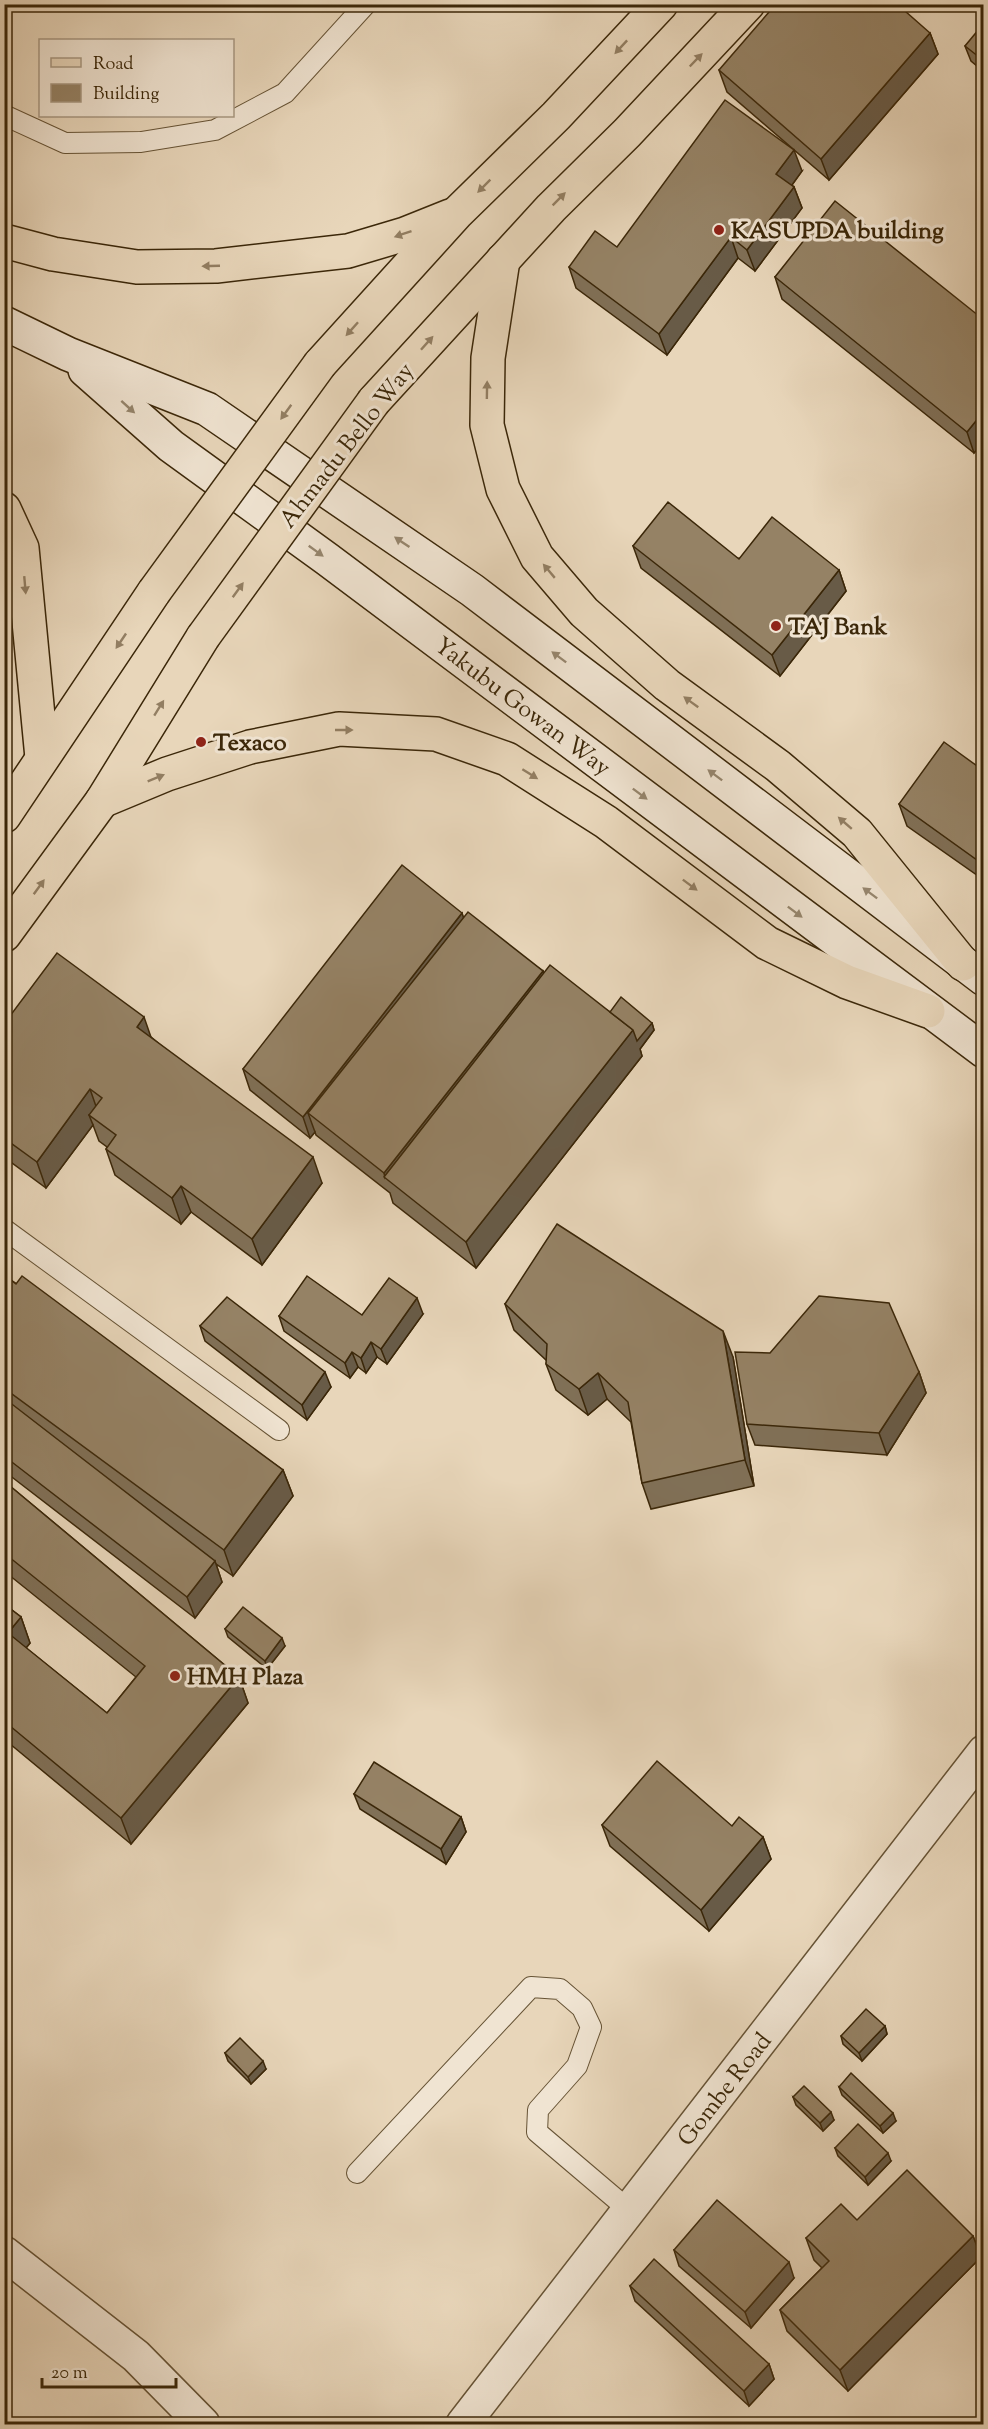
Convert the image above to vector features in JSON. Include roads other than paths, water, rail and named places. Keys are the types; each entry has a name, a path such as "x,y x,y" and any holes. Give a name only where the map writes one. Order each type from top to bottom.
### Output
{"main road":[{"path":"4,816 154,592 320,364 458,213 556,116 661,4"},
{"name":"Ahmadu Bello Way","path":"4,935 102,801 203,637 374,401 502,260 748,4"},
{"path":"4,241 53,254 137,267 216,266 348,251 405,234 458,213"},
{"path":"502,260 488,357 487,424 503,489 537,557 584,612 667,685 778,766 857,833 973,972"},
{"path":"4,509 22,548 42,758"},
{"path":"102,801 167,774 250,747 339,729 436,735 507,759 517,765 606,822 766,943 847,982 928,1011"}],"street":[{"name":"Yakubu Gowan Way","path":"4,323 68,354 207,409 472,590 973,972"},
{"name":"Yakubu Gowan Way","path":"68,354 171,446 327,558 984,1052"},
{"name":"Gombe Road","path":"463,2424 984,1752"},
{"path":"4,2253 136,2356 203,2424"}],"lane":[{"path":"4,115 65,143 141,142 215,130 285,93 366,4"},
{"path":"4,1229 279,1430"},
{"path":"357,2173 531,1987 560,1989 582,2008 591,2027 577,2066 538,2110 537,2132 630,2211"}],"place":[{"name":"KASUPDA building","path":"719,230"},
{"name":"TAJ Bank","path":"776,626"},
{"name":"Texaco","path":"201,742"},
{"name":"HMH Plaza","path":"175,1676"}]}
